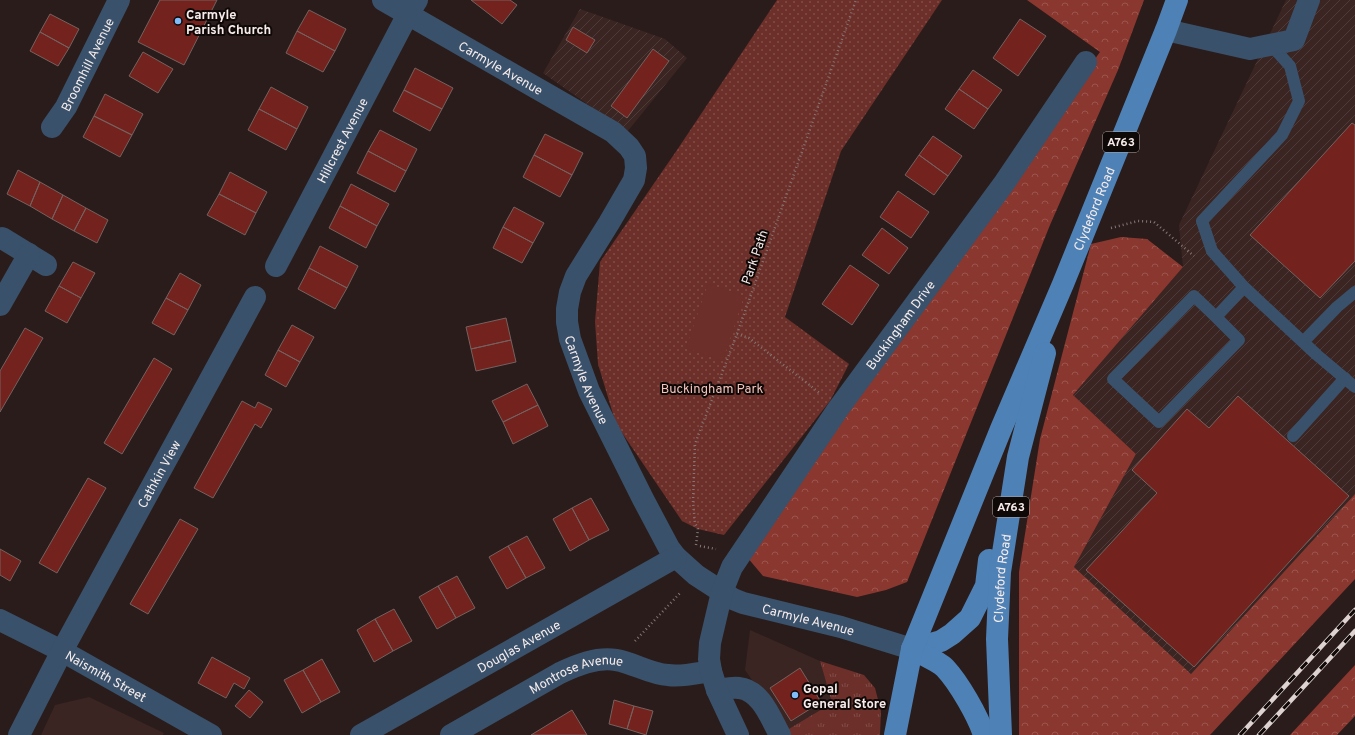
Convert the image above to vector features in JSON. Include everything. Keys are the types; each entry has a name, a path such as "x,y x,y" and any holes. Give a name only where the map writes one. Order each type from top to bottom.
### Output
{"main road":[{"name":"Clydeford Road","path":"912,649 1001,429 1063,284 1177,0"},
{"name":"Clydeford Road","path":"1001,735 996,639 1000,572 1018,457 1063,284"},
{"path":"912,649 941,640 952,634 970,618 986,586 998,505 1018,457"},
{"path":"912,649 944,667 964,695 981,725 984,735"},
{"name":"A763","path":"895,735 912,649"}],"street":[{"name":"Broomhill Avenue","path":"52,127 66,107 119,0"},
{"name":"Carmyle Avenue","path":"383,0 413,7 613,132 629,147 635,156 636,168 634,180 609,224 576,276 570,292 567,322 570,339 589,391 660,533 676,557 696,576 743,604 841,627 912,649"},
{"path":"1166,30 1250,49 1271,45 1294,40 1309,0"},
{"name":"Hillcrest Avenue","path":"276,266 413,7"},
{"name":"Buckingham Drive","path":"722,592 732,567 742,551 838,409 1005,182 1086,62"},
{"path":"0,305 37,260 2,238"},
{"name":"Cathkin View","path":"19,735 62,651 255,297"},
{"name":"Douglas Avenue","path":"361,735 676,557"},
{"path":"722,592 710,643 709,659 714,680 738,735"},
{"name":"Naismith Street","path":"0,620 62,651 211,735"},
{"name":"Montrose Avenue","path":"451,735 560,673 575,666 603,660 616,660 654,673 669,676 689,675 746,689 754,694 761,702 780,735"}],"lane":[{"path":"1271,45 1290,66 1299,101 1282,136 1202,221 1212,251 1244,287 1303,342 1355,387"},
{"path":"1216,317 1244,287"},
{"path":"1303,342 1337,307 1355,292"},
{"path":"1194,296 1216,317 1239,340 1159,422 1113,379 1194,296"},
{"path":"1293,436 1345,378"}],"path":[{"name":"Park Path","path":"742,551 696,546 698,529 695,523 693,502 695,444 737,334 856,0"},
{"path":"1082,236 1138,221 1154,222 1199,260 1212,251"},
{"path":"737,334 749,338 838,409"},
{"path":"616,660 696,576"}],"shaded area":[{"path":"1286,0 1355,0 1355,494 1191,674 1074,567 1136,454 1073,395 1183,267 1179,225"},
{"path":"580,9 665,39 687,58 627,132 543,73"},
{"path":"750,630 820,661 832,703 787,730 745,670"},
{"path":"89,697 164,733 163,735 41,735 55,705"}],"green space":[{"name":"Buckingham Park","path":"777,0 942,0 841,151 785,317 849,364 830,401 724,535 698,529 682,521 616,424 598,364 595,322 600,262"},
{"path":"1027,0 1144,0 1118,70 1050,225 907,582 886,590 857,597 763,576 747,557 1005,182 1100,52"},
{"path":"1121,237 1147,239 1183,267 1073,395 1136,454 1074,567 1191,674 1355,494 1355,579 1210,735 1019,735 1019,572 1040,439 1091,244"},
{"path":"708,284 744,296 723,361 686,348"},
{"path":"820,661 864,675 875,688 881,711 880,735 791,735 787,730 832,703"},
{"path":"1355,665 1355,716 1337,735 1290,735"}],"building":[{"name":"Carmyle Parish Church","path":"160,0 217,0 184,65 138,42"},
{"path":"471,0 510,0 517,5 502,24"},
{"path":"309,10 346,29 335,51 297,31"},
{"path":"50,14 79,29 69,48 40,32"},
{"path":"1020,19 1046,36 1018,76 993,58"},
{"path":"573,27 595,40 587,53 566,40"},
{"path":"297,31 335,51 323,72 286,53"},
{"path":"40,32 69,48 58,66 30,51"},
{"path":"653,49 669,61 627,118 611,106"},
{"path":"143,52 173,69 158,93 129,76"},
{"path":"415,68 453,88 442,109 404,90"},
{"path":"973,70 1002,90 988,109 959,89"},
{"path":"271,87 308,107 297,129 259,109"},
{"path":"959,89 988,109 974,129 945,109"},
{"path":"404,90 442,109 430,131 393,111"},
{"path":"105,94 143,114 132,135 94,116"},
{"path":"259,109 297,129 286,150 248,130"},
{"path":"94,116 132,135 120,157 83,137"},
{"path":"1352,123 1355,125 1355,261 1320,298 1250,235"},
{"path":"380,130 417,149 406,171 368,151"},
{"path":"545,134 583,153 572,175 534,155"},
{"path":"933,136 962,156 948,176 919,155"},
{"path":"368,151 406,171 395,192 357,173"},
{"path":"534,155 572,175 560,197 523,177"},
{"path":"919,155 948,176 934,195 905,175"},
{"path":"18,170 40,182 30,206 7,194"},
{"path":"230,172 267,192 256,213 219,194"},
{"path":"40,182 63,195 52,219 30,206"},
{"path":"351,184 389,204 377,226 340,206"},
{"path":"898,191 929,212 911,238 880,217"},
{"path":"219,194 256,213 245,235 207,215"},
{"path":"63,195 86,208 74,231 52,219"},
{"path":"340,206 377,226 366,248 329,228"},
{"path":"514,207 544,223 533,243 503,227"},
{"path":"86,208 108,220 97,243 74,231"},
{"path":"503,227 533,243 522,263 493,248"},
{"path":"882,228 908,248 889,274 862,255"},
{"path":"320,246 358,266 347,288 309,268"},
{"path":"73,262 95,273 81,298 59,286"},
{"path":"850,265 879,285 852,325 822,304"},
{"path":"309,268 347,288 335,309 298,289"},
{"path":"180,273 201,285 188,310 166,298"},
{"path":"59,286 81,298 67,323 45,311"},
{"path":"166,298 188,310 174,335 152,323"},
{"path":"506,318 511,340 471,349 466,327"},
{"path":"292,325 314,337 300,362 278,350"},
{"path":"25,328 43,338 0,412 0,371"},
{"path":"511,340 516,362 476,371 471,349"},
{"path":"278,350 300,362 286,387 265,375"},
{"path":"154,358 172,369 122,454 104,443"},
{"path":"527,384 538,405 503,422 492,401"},
{"path":"1238,396 1349,496 1194,667 1086,570 1157,493 1132,470 1187,409 1209,428"},
{"path":"242,401 255,408 258,402 272,409 261,428 255,424 213,498 194,488"},
{"path":"538,405 548,426 513,444 503,422"},
{"path":"88,478 106,488 57,573 39,563"},
{"path":"591,498 609,530 589,540 572,508"},
{"path":"572,508 589,540 570,551 553,519"},
{"path":"180,519 198,529 148,614 130,604"},
{"path":"527,536 545,568 526,578 508,546"},
{"path":"508,546 526,578 507,589 489,557"},
{"path":"0,549 21,561 10,581 0,575"},
{"path":"457,576 475,608 456,618 438,586"},
{"path":"438,586 456,618 437,629 419,597"},
{"path":"394,609 412,641 393,651 375,619"},
{"path":"375,619 393,651 374,662 357,630"},
{"path":"212,657 250,678 244,689 234,683 226,698 198,683"},
{"path":"322,659 340,692 321,702 303,670"},
{"name":"Gopal General Store","path":"800,668 821,702 791,721 770,688"},
{"path":"303,670 321,702 302,713 284,680"},
{"path":"249,690 263,702 250,718 235,706"},
{"path":"614,700 634,706 627,729 609,724"},
{"path":"634,706 653,711 646,735 627,729"},
{"path":"572,710 587,735 531,735"}],"railway":[{"path":"1240,735 1355,610"},
{"path":"1259,735 1355,631"}],"place":[{"name":"Carmyle Parish Church","path":"178,21"},
{"name":"Gopal General Store","path":"795,695"}]}
